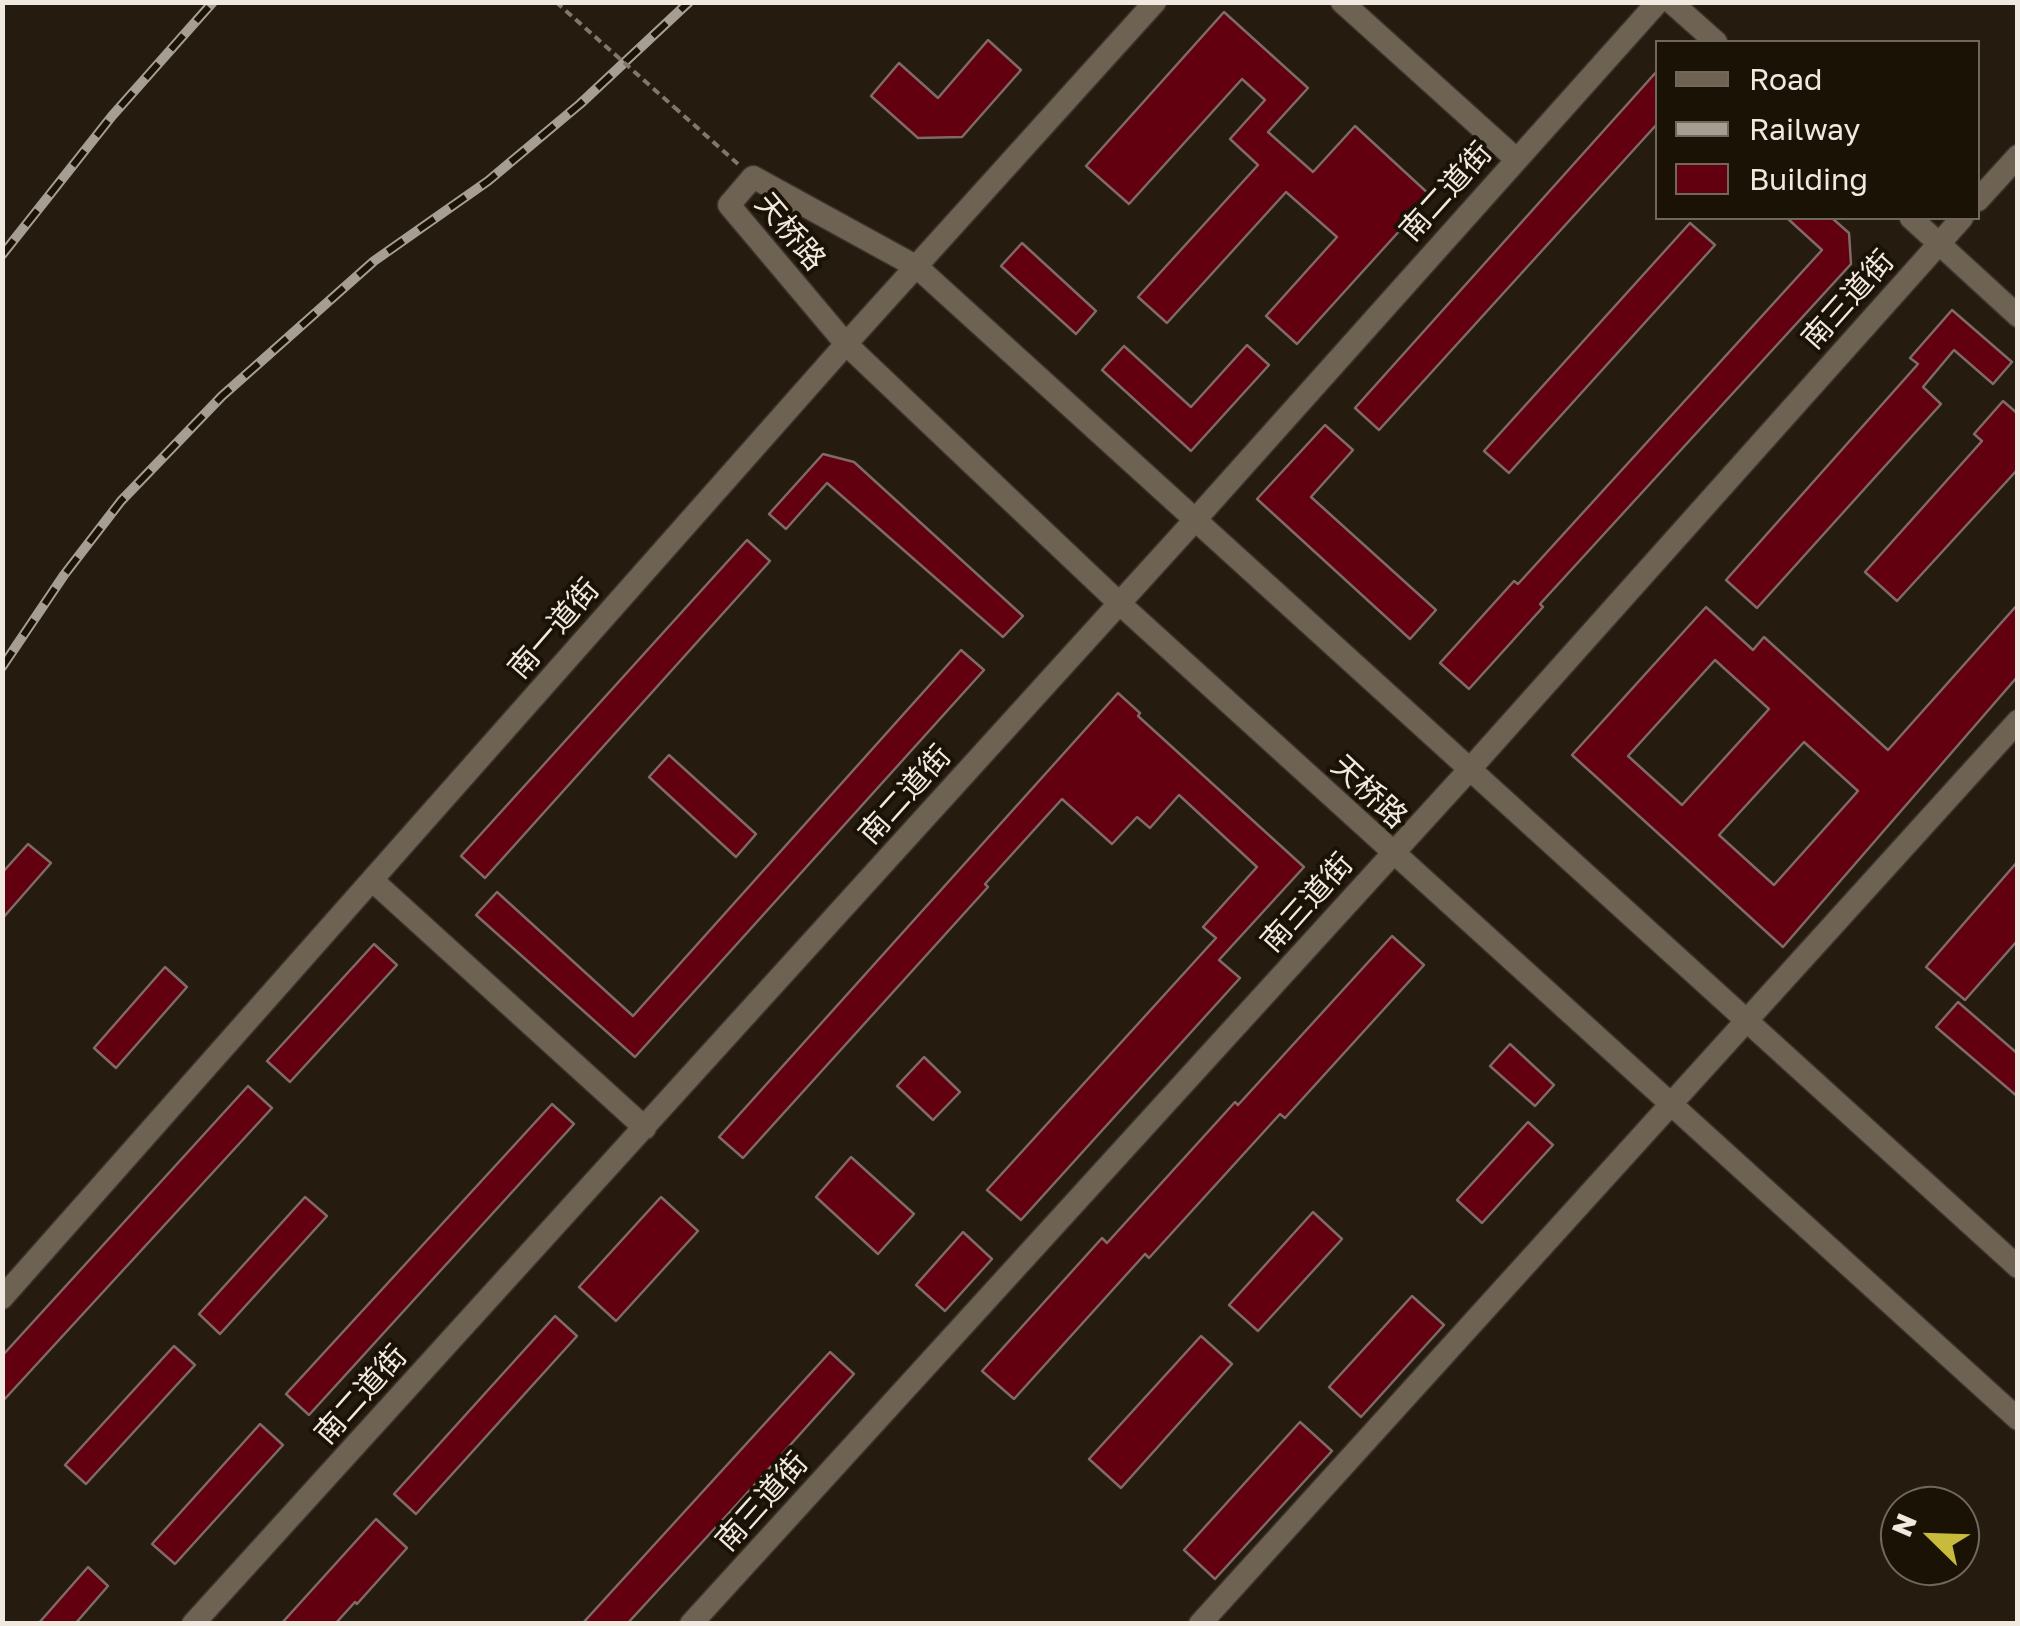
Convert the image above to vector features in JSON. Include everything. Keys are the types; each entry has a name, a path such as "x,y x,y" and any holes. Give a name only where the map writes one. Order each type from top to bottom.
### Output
{"street":[{"name":"南一道街","path":"2,1298 846,344 1155,2"},
{"path":"1342,2 1516,159"},
{"name":"南二道街","path":"192,1624 1120,603 1658,2"},
{"path":"1671,2 1714,40"},
{"path":"1980,198 2018,156"},
{"name":"天桥路","path":"2018,1267 918,267 752,177 728,205 846,344 1120,603 2018,1419"},
{"path":"1914,220 2018,316"},
{"name":"南三道街","path":"691,1624 1470,769 1960,220"},
{"path":"1200,1624 2018,721"},
{"path":"372,880 645,1128"}],"path":[{"path":"556,2 752,177"}],"building":[{"path":"1224,12 1308,88 1268,132 1313,172 1355,126 1431,196 1297,344 1266,316 1337,237 1286,192 1167,323 1138,297 1258,165 1230,139 1265,100 1242,79 1129,204 1086,166"},
{"path":"988,40 1021,70 962,137 918,138 871,96 899,63 938,98"},
{"path":"1655,73 1655,126 1379,430 1355,408"},
{"path":"1789,220 1834,220 1849,233 1851,264 1540,604 1543,607 1469,689 1440,663 1514,581 1518,584 1822,250"},
{"path":"1690,223 1715,245 1509,473 1484,451"},
{"path":"1022,243 1096,311 1076,334 1001,266"},
{"path":"1952,310 2012,362 1993,384 1954,350 1923,387 1941,404 1757,608 1726,580 1918,364 1910,358"},
{"path":"1247,345 1269,365 1191,451 1102,370 1124,346 1191,407"},
{"path":"2003,401 2018,414 2018,469 1897,601 1865,572 1982,441 1974,434"},
{"path":"1325,425 1353,450 1311,497 1436,610 1410,639 1257,499"},
{"path":"823,454 854,462 1023,616 1003,637 827,483 786,529 769,514"},
{"path":"747,540 770,561 485,878 461,856"},
{"path":"2018,604 2018,676 1783,947 1572,755 1706,607 1753,650 1764,637 1888,750","holes":["1715,660 1769,709 1682,805 1628,756","1804,742 1858,791 1774,885 1719,835"]},
{"path":"961,650 984,670 635,1057 476,915 497,892 633,1016"},
{"path":"1118,693 1140,713 1138,716 1304,867 1219,960 1240,978 1021,1220 987,1190 1216,938 1203,927 1257,867 1179,795 1150,828 1137,817 1112,844 1062,799 985,884 988,887 743,1158 719,1137"},
{"path":"669,755 756,834 736,857 649,777"},
{"path":"28,844 51,863 2,919 2,873"},
{"path":"2018,861 2018,940 1965,1000 1926,967"},
{"path":"1392,936 1424,965 1285,1118 1280,1114 1149,1258 1145,1254 1014,1399 982,1371 1102,1238 1107,1243"},
{"path":"374,944 397,965 290,1082 267,1061"},
{"path":"165,967 187,987 116,1068 94,1048"},
{"path":"1958,1002 2018,1054 2018,1097 1936,1027"},
{"path":"1510,1044 1554,1085 1535,1106 1490,1066"},
{"path":"924,1057 960,1092 933,1120 897,1086"},
{"path":"248,1086 272,1108 2,1402 2,1356"},
{"path":"552,1104 574,1124 309,1415 286,1394"},
{"path":"1528,1122 1553,1145 1482,1223 1457,1200"},
{"path":"851,1157 914,1214 878,1254 816,1197"},
{"path":"305,1197 327,1216 220,1334 199,1314"},
{"path":"661,1197 698,1231 616,1321 579,1287"},
{"path":"1313,1212 1342,1239 1258,1331 1229,1305"},
{"path":"963,1232 992,1259 945,1311 916,1285"},
{"path":"1412,1296 1444,1325 1361,1417 1329,1387"},
{"path":"555,1316 577,1336 416,1514 394,1494"},
{"path":"1201,1336 1232,1364 1121,1488 1089,1459"},
{"path":"174,1346 195,1365 86,1484 65,1465"},
{"path":"830,1352 854,1374 739,1502 627,1624 582,1624"},
{"path":"1300,1422 1332,1451 1215,1579 1184,1550"},
{"path":"260,1424 283,1445 175,1564 152,1544"},
{"path":"376,1519 407,1548 357,1604 335,1624 281,1624"},
{"path":"88,1567 108,1586 75,1624 38,1624"}],"railway":[{"path":"2,255 112,116 213,2"},
{"path":"2,667 64,575 121,501 222,396 374,261 488,181 580,104 689,2"}]}
